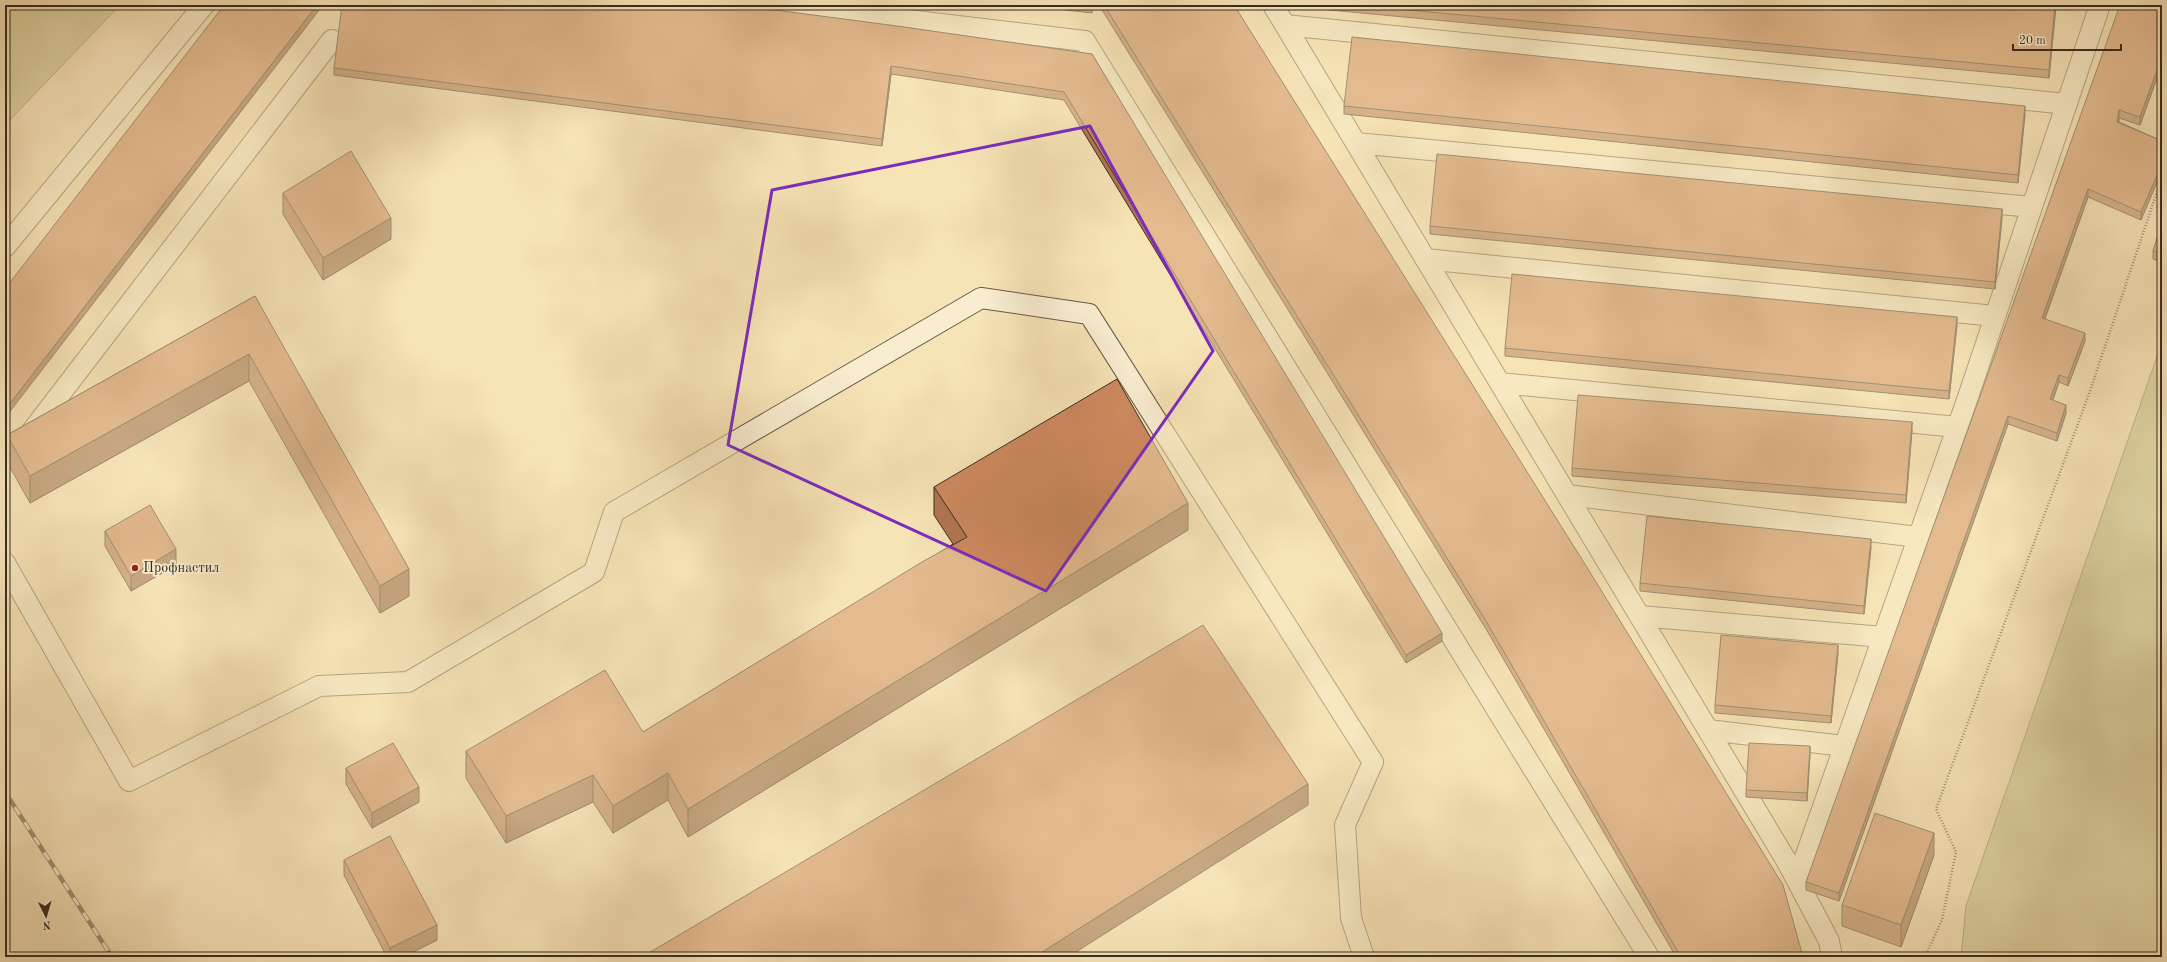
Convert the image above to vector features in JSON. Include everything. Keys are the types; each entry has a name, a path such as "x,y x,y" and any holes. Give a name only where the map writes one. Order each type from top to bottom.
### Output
{"lane":[{"path":"5,247 204,5"},
{"path":"782,5 1085,41 1649,957"},
{"path":"1273,5 1797,880 1829,941 1832,957"},
{"path":"1797,880 1957,427 2100,5"},
{"path":"1285,25 2067,104"},
{"path":"5,451 25,440 332,40"},
{"path":"1356,143 2032,208"},
{"path":"1425,259 1995,316"},
{"path":"5,563 129,781 319,686 408,682 594,572 614,512 982,298 1089,314 1373,762 1345,825 1351,918 1364,957"},
{"path":"1500,383 1957,427"},
{"path":"1567,495 1918,537"},
{"path":"1640,616 1883,637"},
{"path":"1708,730 1844,746"}],"path":[{"path":"1925,957 1942,920 1956,852 1936,809 2090,391 2162,177"}],"highlighted area":[{"path":"1090,126 1213,351 1046,591 728,445 772,190"}],"shaded area":[{"path":"5,5 120,5 5,125"},
{"path":"2162,342 2162,957 1961,957 1966,906"}],"building":[{"path":"224,5 317,5 5,410 5,289"},
{"path":"342,5 737,5 1092,54 1442,633 1406,655 1064,92 891,66 882,139 334,68"},
{"path":"1104,5 1234,5 1583,561 1783,885 1803,957 1681,957 1486,621"},
{"path":"1355,5 2055,5 2049,70"},
{"path":"2120,5 2162,5 2162,56 2140,117 2119,110 2117,122 2162,141 2162,164 2141,212 2088,189 2042,318 2085,333 2068,378 2059,375 2050,399 2066,405 2057,433 2008,416 1839,893 1806,882"},
{"path":"1352,37 2025,106 2018,175 1344,106"},
{"path":"351,151 391,218 323,258 283,193"},
{"path":"1437,154 2002,209 1995,282 1430,226"},
{"path":"2162,223 2162,254 2153,251"},
{"path":"1512,274 1957,317 1949,391 1505,348"},
{"path":"255,296 409,569 380,586 249,354 30,476 7,435"},
{"path":"1117,379 1188,503 688,809 668,773 613,806 593,775 506,816 466,751 605,670 643,732 922,562 967,537 934,487"},
{"path":"1578,395 1912,422 1906,495 1572,468"},
{"path":"150,505 176,549 131,576 105,531"},
{"path":"1647,516 1871,539 1864,606 1640,583"},
{"path":"1203,625 1308,784 1034,957 642,957"},
{"path":"1721,635 1838,645 1831,716 1715,705"},
{"path":"393,743 419,787 372,813 346,768"},
{"path":"1749,743 1810,746 1807,793 1746,790"},
{"path":"1875,813 1934,833 1901,925 1842,905"},
{"path":"390,836 437,925 390,948 344,860"}],"railway":[{"path":"5,792 112,957"}],"place":[{"name":"Профнастил","path":"135,568"}]}
